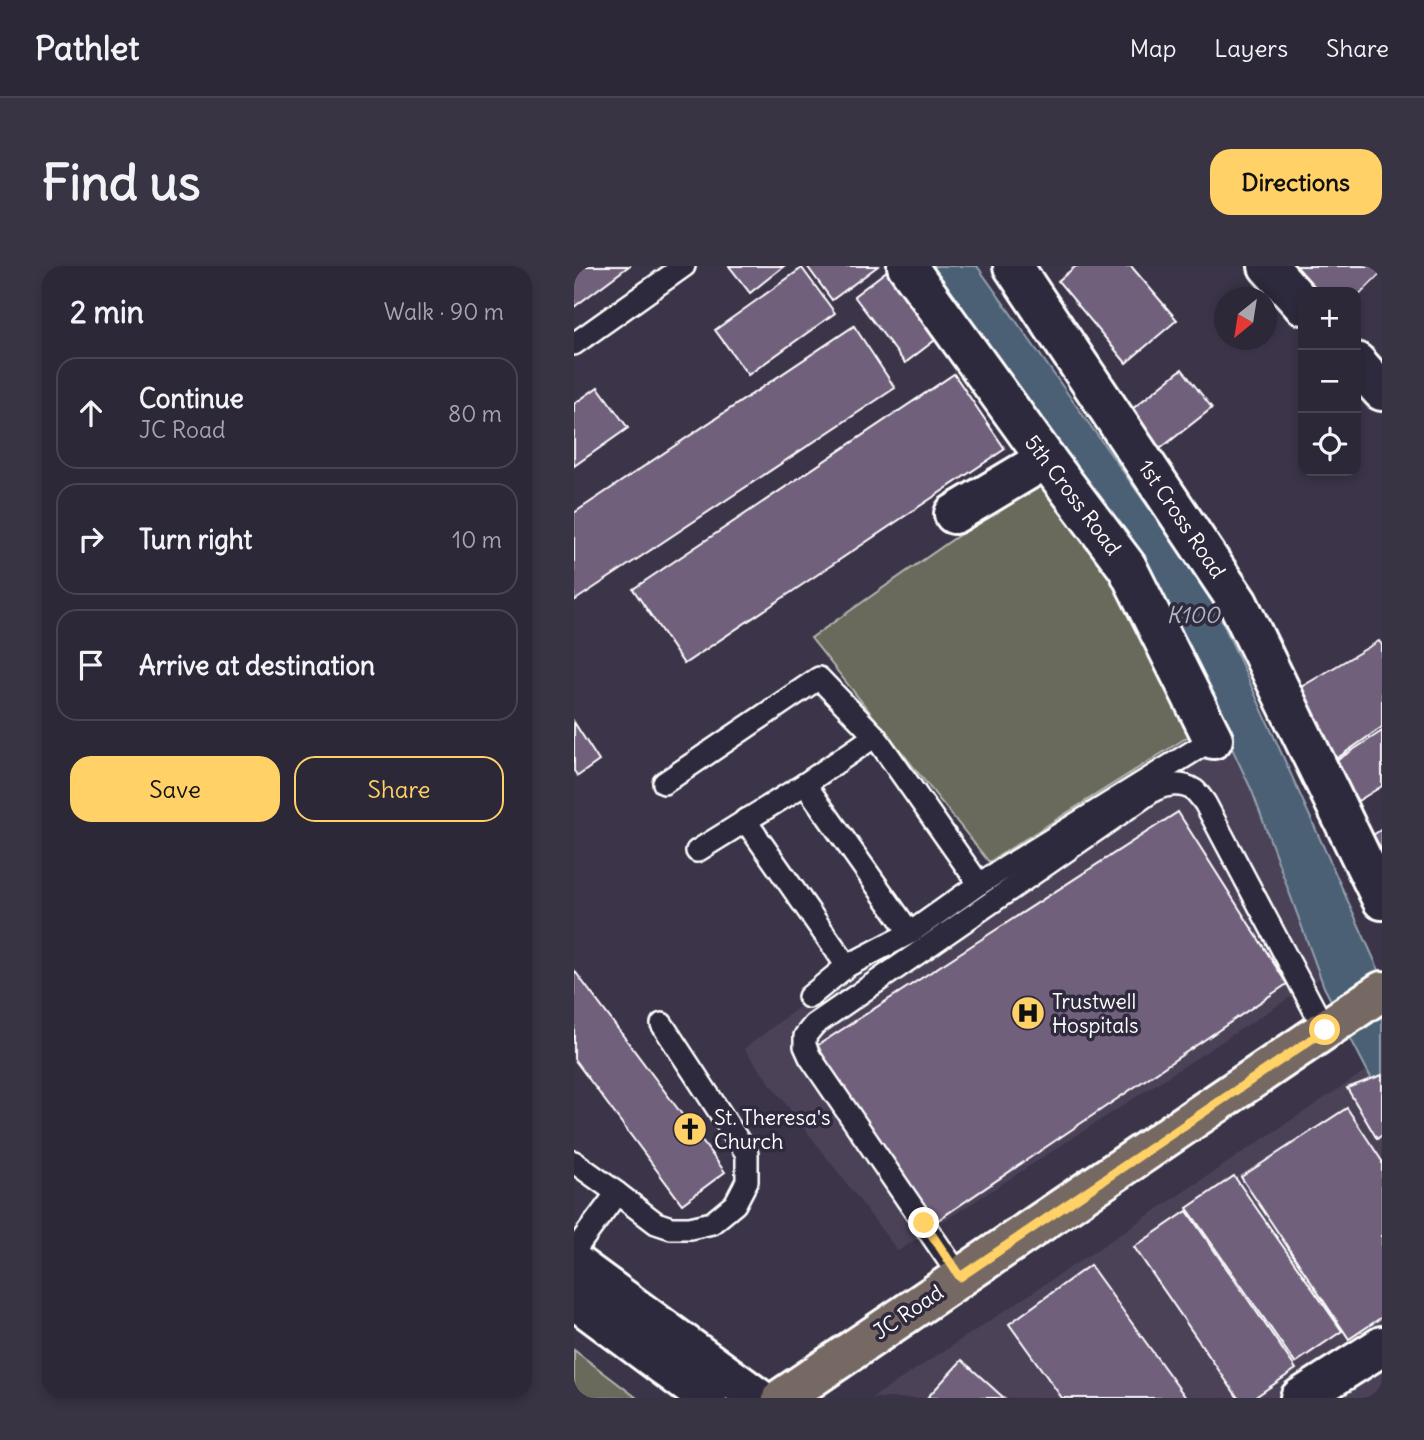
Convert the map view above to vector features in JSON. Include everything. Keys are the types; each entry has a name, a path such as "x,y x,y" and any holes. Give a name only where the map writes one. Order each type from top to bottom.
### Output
{"main road":[{"name":"JC Road","path":"782,1398 1382,991"}],"street":[{"name":"5th Cross Road","path":"907,266 1127,567 1213,739"},
{"name":"1st Cross Road","path":"1013,266 1238,603 1382,900"},
{"path":"1268,266 1298,299"},
{"path":"1361,368 1382,391"},
{"path":"954,514 1046,459"},
{"path":"574,1263 758,1398"},
{"path":"574,1299 707,1398"},
{"path":"1300,1398 1382,1346"}],"lane":[{"path":"574,344 684,266"},
{"path":"664,783 819,678 874,736 979,884"},
{"path":"697,851 805,784 874,736"},
{"path":"809,998 847,966 910,933 979,884 1213,739"},
{"path":"805,784 910,933"},
{"path":"960,1277 810,1057 804,1036 814,1026 1154,790 1164,785 1179,785 1194,790 1205,803 1329,1027"},
{"path":"745,820 847,966"},
{"path":"574,1162 656,1223 671,1228 690,1228 712,1223 734,1204 747,1181 747,1154 662,1024"},
{"path":"574,1251 617,1193"}],"shaded area":[{"name":"Trustwell Hospitals","path":"1218,718 1252,791 1320,978 898,1251 744,1049 989,862"},
{"path":"1382,1060 1382,1398 872,1398 994,1318"}],"green space":[{"path":"1041,478 1117,577 1194,733 989,862 811,638"},
{"path":"574,1350 637,1398 574,1398"}],"water":[{"name":"K100","path":"925,266 977,266 1210,594 1382,977 1382,1099 1324,987 1252,791 1218,718"}],"building":[{"path":"574,266 629,266 574,307"},
{"path":"729,266 784,266 750,293"},
{"path":"807,266 878,266 832,300"},
{"path":"1076,266 1131,266 1177,320 1126,363 1058,281"},
{"path":"1287,266 1382,266 1382,272 1361,293 1361,287 1309,287"},
{"path":"802,268 835,313 748,375 715,330"},
{"path":"888,270 939,337 905,363 854,296"},
{"path":"854,326 895,388 574,601 574,513"},
{"path":"1182,369 1212,408 1156,452 1126,414"},
{"path":"954,374 1005,449 684,664 633,589"},
{"path":"598,387 628,428 574,466 574,404"},
{"path":"1379,641 1382,645 1382,727 1336,759 1296,690"},
{"path":"574,722 599,761 578,776 574,771"},
{"path":"1382,731 1382,786 1358,801 1333,763"},
{"name":"Trustwell Hospitals","path":"1178,812 1287,984 932,1224 815,1047"},
{"path":"1382,829 1382,855 1370,837"},
{"path":"574,970 725,1172 682,1204 574,1059"},
{"path":"1382,1075 1382,1135 1377,1139 1347,1088"},
{"path":"1347,1108 1382,1161 1382,1317 1349,1339 1241,1177"},
{"path":"1234,1176 1342,1331 1295,1363 1187,1208"},
{"path":"1187,1211 1296,1369 1254,1398 1238,1398 1134,1247"},
{"path":"1090,1265 1186,1398 1062,1398 1009,1324"},
{"path":"962,1360 1004,1398 927,1398"}],"place":[{"name":"Trustwell Hospitals","path":"1028,1013"},
{"name":"St. Theresa's Church","path":"690,1129"}],"route":[{"path":"924,1223 960,1277 1325,1030"}]}
